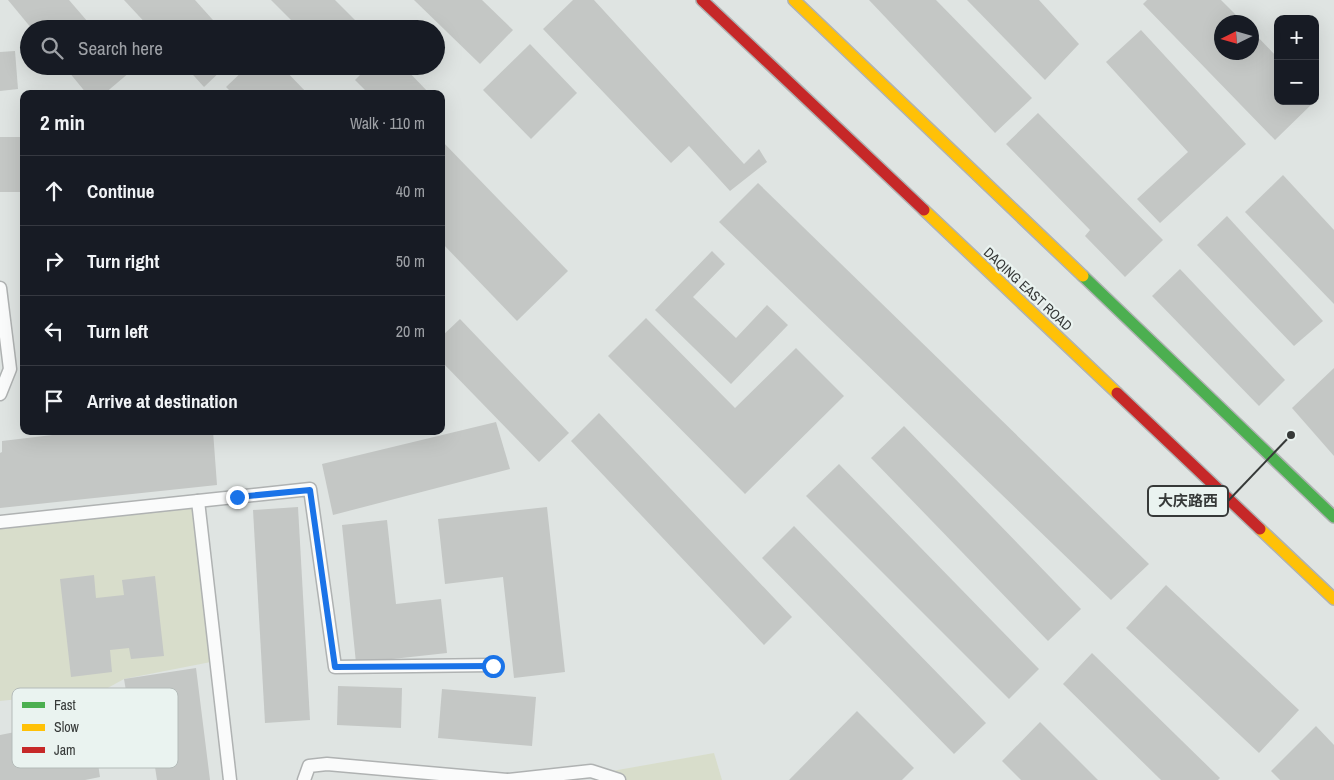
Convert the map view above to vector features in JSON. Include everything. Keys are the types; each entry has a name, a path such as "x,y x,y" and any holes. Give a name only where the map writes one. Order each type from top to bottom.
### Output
{"main road":[{"name":"DAQING EAST ROAD","path":"702,0 1334,599"},
{"path":"794,0 1334,517"}],"lane":[{"path":"0,288 10,369 0,394"},
{"path":"0,522 310,490 335,667 493,666"},
{"path":"198,501 230,780"},
{"path":"304,780 309,766 327,764 415,776 508,780 591,771 619,780"}],"green space":[{"path":"198,501 216,661 124,679 108,688 12,688 12,700 0,701 0,522"},
{"path":"714,753 722,780 619,780 612,771"}],"building":[{"path":"8,0 69,0 86,20 25,20"},
{"path":"124,0 195,0 213,20 143,20"},
{"path":"271,0 335,0 355,20 291,20"},
{"path":"414,0 482,0 513,30 480,64 445,30 445,20 435,20"},
{"path":"573,0 594,0 744,164 759,149 767,162 730,191 689,146 671,163 543,29"},
{"path":"869,0 936,0 1032,98 995,133"},
{"path":"967,0 1039,0 1079,44 1045,80"},
{"path":"1147,0 1221,0 1236,15 1214,15 1214,60 1259,60 1259,38 1274,54 1274,105 1311,105 1275,140 1143,4"},
{"path":"1141,30 1246,144 1160,223 1137,199 1188,152 1106,62"},
{"path":"530,44 577,93 531,139 483,90"},
{"path":"15,51 18,89 0,91 0,52"},
{"path":"71,75 126,75 109,90 84,90"},
{"path":"193,75 217,75 204,87"},
{"path":"239,75 290,75 304,90 229,90 226,87"},
{"path":"360,75 412,75 426,90 365,90 355,80"},
{"path":"1038,113 1163,240 1125,277 1085,236 1090,230 1006,144"},
{"path":"0,137 20,137 20,192 0,192"},
{"path":"445,144 568,271 517,321 445,246"},
{"path":"1283,175 1334,230 1334,304 1245,212"},
{"path":"758,183 1149,564 1111,600 719,222"},
{"path":"1227,216 1323,321 1294,346 1197,245"},
{"path":"712,251 725,264 693,297 736,338 767,305 788,325 731,384 655,310"},
{"path":"1180,269 1285,380 1259,406 1152,296"},
{"path":"646,318 735,408 796,348 844,396 745,494 608,356"},
{"path":"460,319 569,433 539,462 445,365 445,333"},
{"path":"1334,368 1334,456 1292,408"},
{"path":"599,413 792,617 764,645 571,441"},
{"path":"496,422 510,469 333,515 322,464"},
{"path":"904,426 1081,609 1048,641 871,458"},
{"path":"52,435 213,435 217,485 0,508 0,453 2,452 2,441"},
{"path":"839,464 1039,669 1009,699 806,496"},
{"path":"298,507 310,720 265,723 253,510"},
{"path":"547,507 565,672 514,678 503,577 445,584 438,519"},
{"path":"387,520 396,604 441,599 447,653 356,663 342,525"},
{"path":"794,526 986,723 954,754 762,558"},
{"path":"94,575 96,598 124,595 122,580 155,576 164,656 131,659 129,648 110,650 112,672 71,677 60,579"},
{"path":"1166,585 1299,710 1259,753 1126,628"},
{"path":"1092,653 1220,778 1218,780 1161,780 1063,684"},
{"path":"196,668 210,780 157,780 155,768 178,768 178,688 126,688 124,679"},
{"path":"338,686 402,688 401,728 337,725"},
{"path":"442,689 536,697 532,746 438,738"},
{"path":"857,711 914,768 902,780 789,780"},
{"path":"1040,722 1098,780 1021,780 1002,761"},
{"path":"1316,726 1334,745 1334,780 1280,780 1271,771"},
{"path":"12,733 12,768 99,768 100,777 85,780 0,780 0,735"}],"traffic: fast":[{"path":"1083,276 1334,517"}],"traffic: slow":[{"path":"794,0 1083,276"},
{"path":"924,210 1117,393"},
{"path":"1260,529 1334,599"}],"traffic: jam":[{"path":"702,0 924,210"},
{"path":"1117,393 1260,529"}],"place":[{"name":"大庆路西","path":"1291,435"}],"route":[{"path":"237,497 310,490 335,667 493,666"}]}
